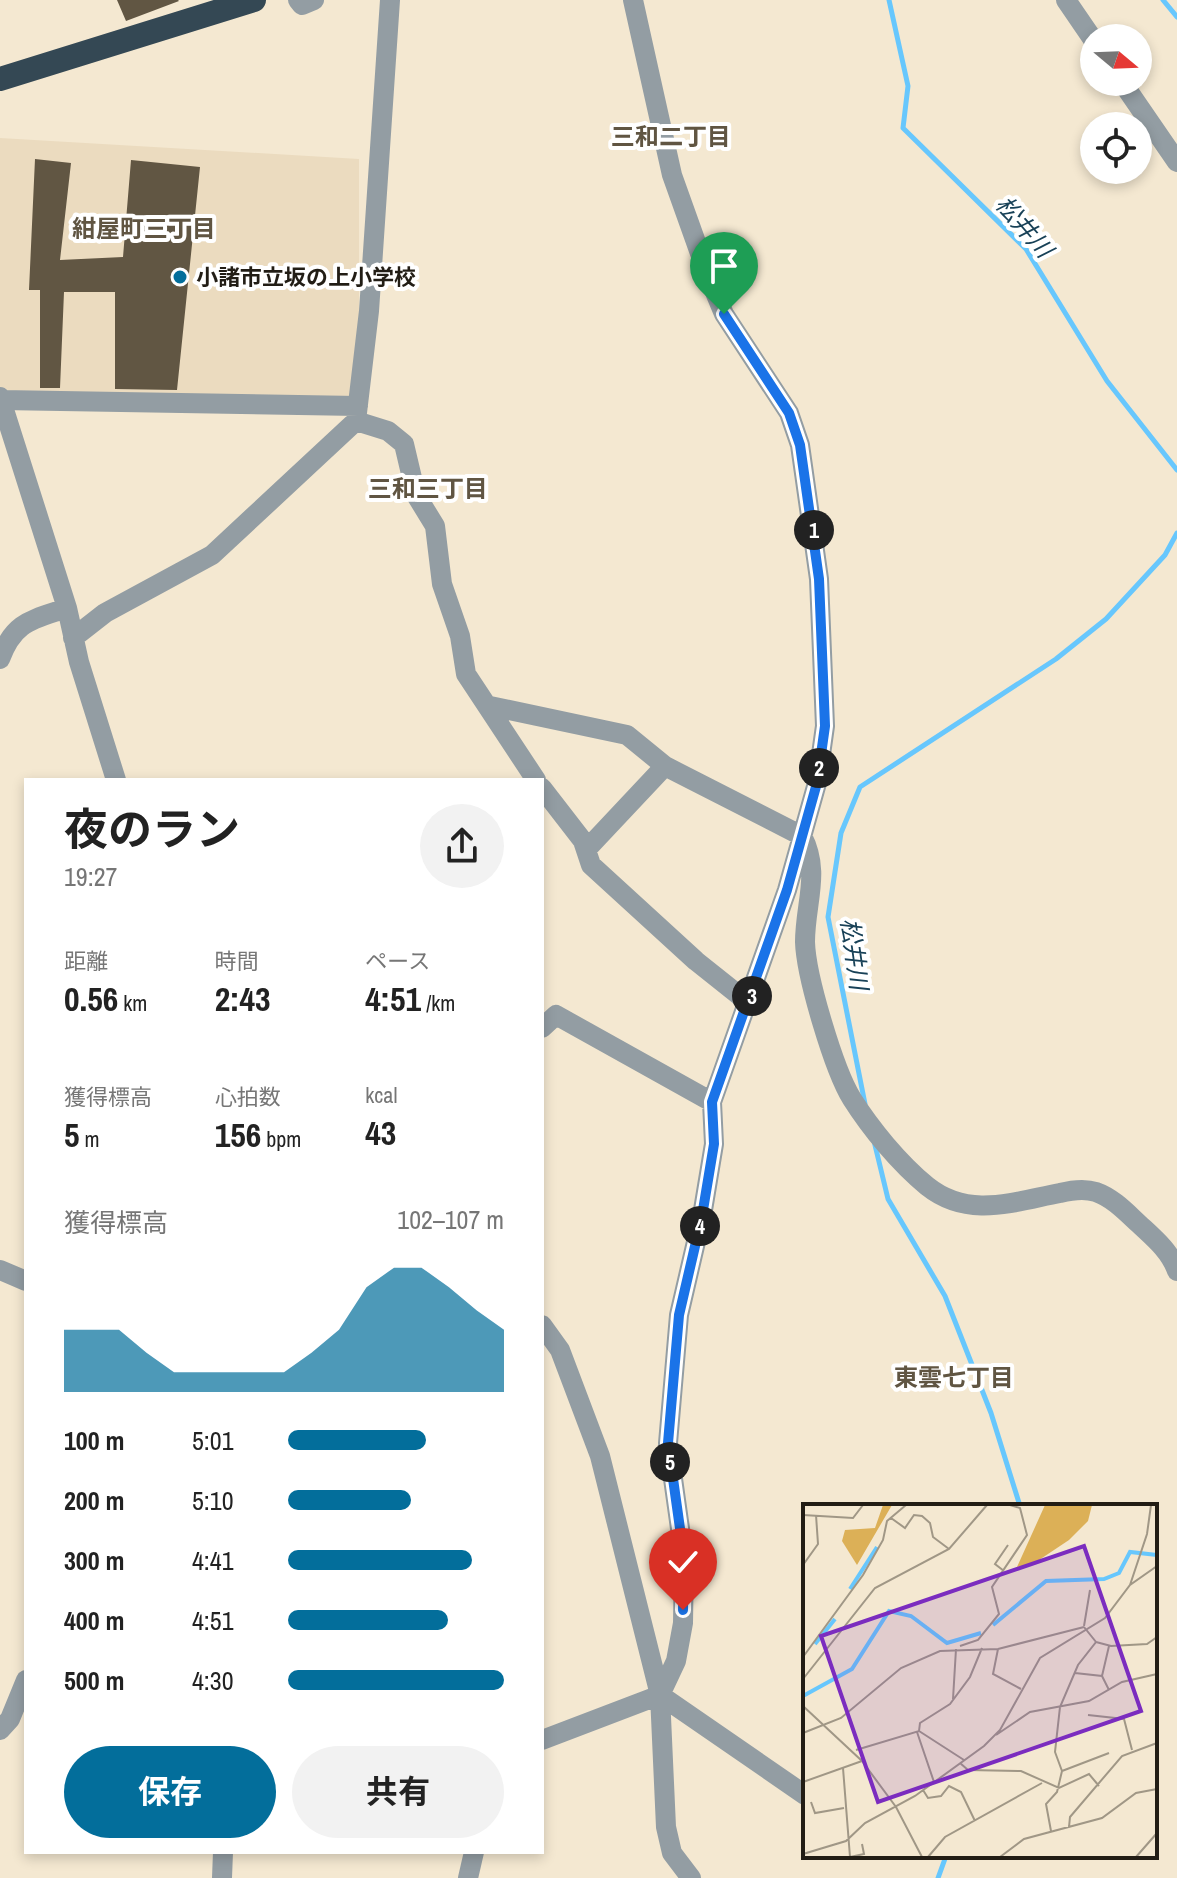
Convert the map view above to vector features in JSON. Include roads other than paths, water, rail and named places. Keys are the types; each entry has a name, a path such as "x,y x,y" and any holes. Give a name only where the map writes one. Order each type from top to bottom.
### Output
{"highway":[{"path":"0,79 254,0"}],"street":[{"path":"298,0 302,5 314,0"},
{"path":"73,638 105,613 212,555 357,414 369,311 390,0"},
{"path":"544,1739 660,1695 676,1661 683,1623 684,1557 668,1443 679,1315 702,1216 714,1144 712,1102 750,1004 802,836 817,783 825,726 819,579 808,479 789,413 724,314 707,273 672,175 633,0"},
{"path":"1066,0 1082,24"},
{"path":"1132,96 1177,162"},
{"path":"115,778 73,638 67,608 0,398 357,414 388,431 404,444 416,495 435,526 442,584 460,636 466,674 535,778"},
{"path":"0,659 21,623 67,608"},
{"path":"490,706 538,719 607,728 627,735 665,766 802,836 812,855 813,882 805,942 812,992 850,1096 882,1140 927,1186 953,1202 981,1208 1076,1190 1094,1191 1115,1201 1165,1249 1177,1271"},
{"path":"586,850 665,766"},
{"path":"544,791 583,841 591,865 696,961 750,1004"},
{"path":"544,1026 556,1015 712,1102"},
{"path":"0,1270 24,1280"},
{"path":"544,1328 560,1350 600,1456 660,1695 666,1827 672,1853 691,1878"},
{"path":"0,1730 10,1719 24,1685"},
{"path":"660,1695 803,1794"},
{"path":"222,1878 223,1854"},
{"path":"468,1878 474,1854"}],"waterway":[{"name":"松井川","path":"889,0 908,86 903,128 1026,249 1107,381 1177,470"},
{"path":"1163,0 1177,17"},
{"name":"松井川","path":"865,1104 828,917 841,833 860,787 1056,659 1106,619 1165,555 1177,533"},
{"name":"松井川","path":"874,1141 888,1199 945,1296 991,1413 1019,1504"},
{"name":"松井川","path":"938,1878 945,1858"}],"place":[{"name":"小諸市立坂の上小学校","path":"180,277"}],"district":[{"name":"三和二丁目","path":"671,137"},
{"name":"紺屋町三丁目","path":"144,229"},
{"name":"三和三丁目","path":"428,489"},
{"name":"東雲七丁目","path":"954,1378"}]}
